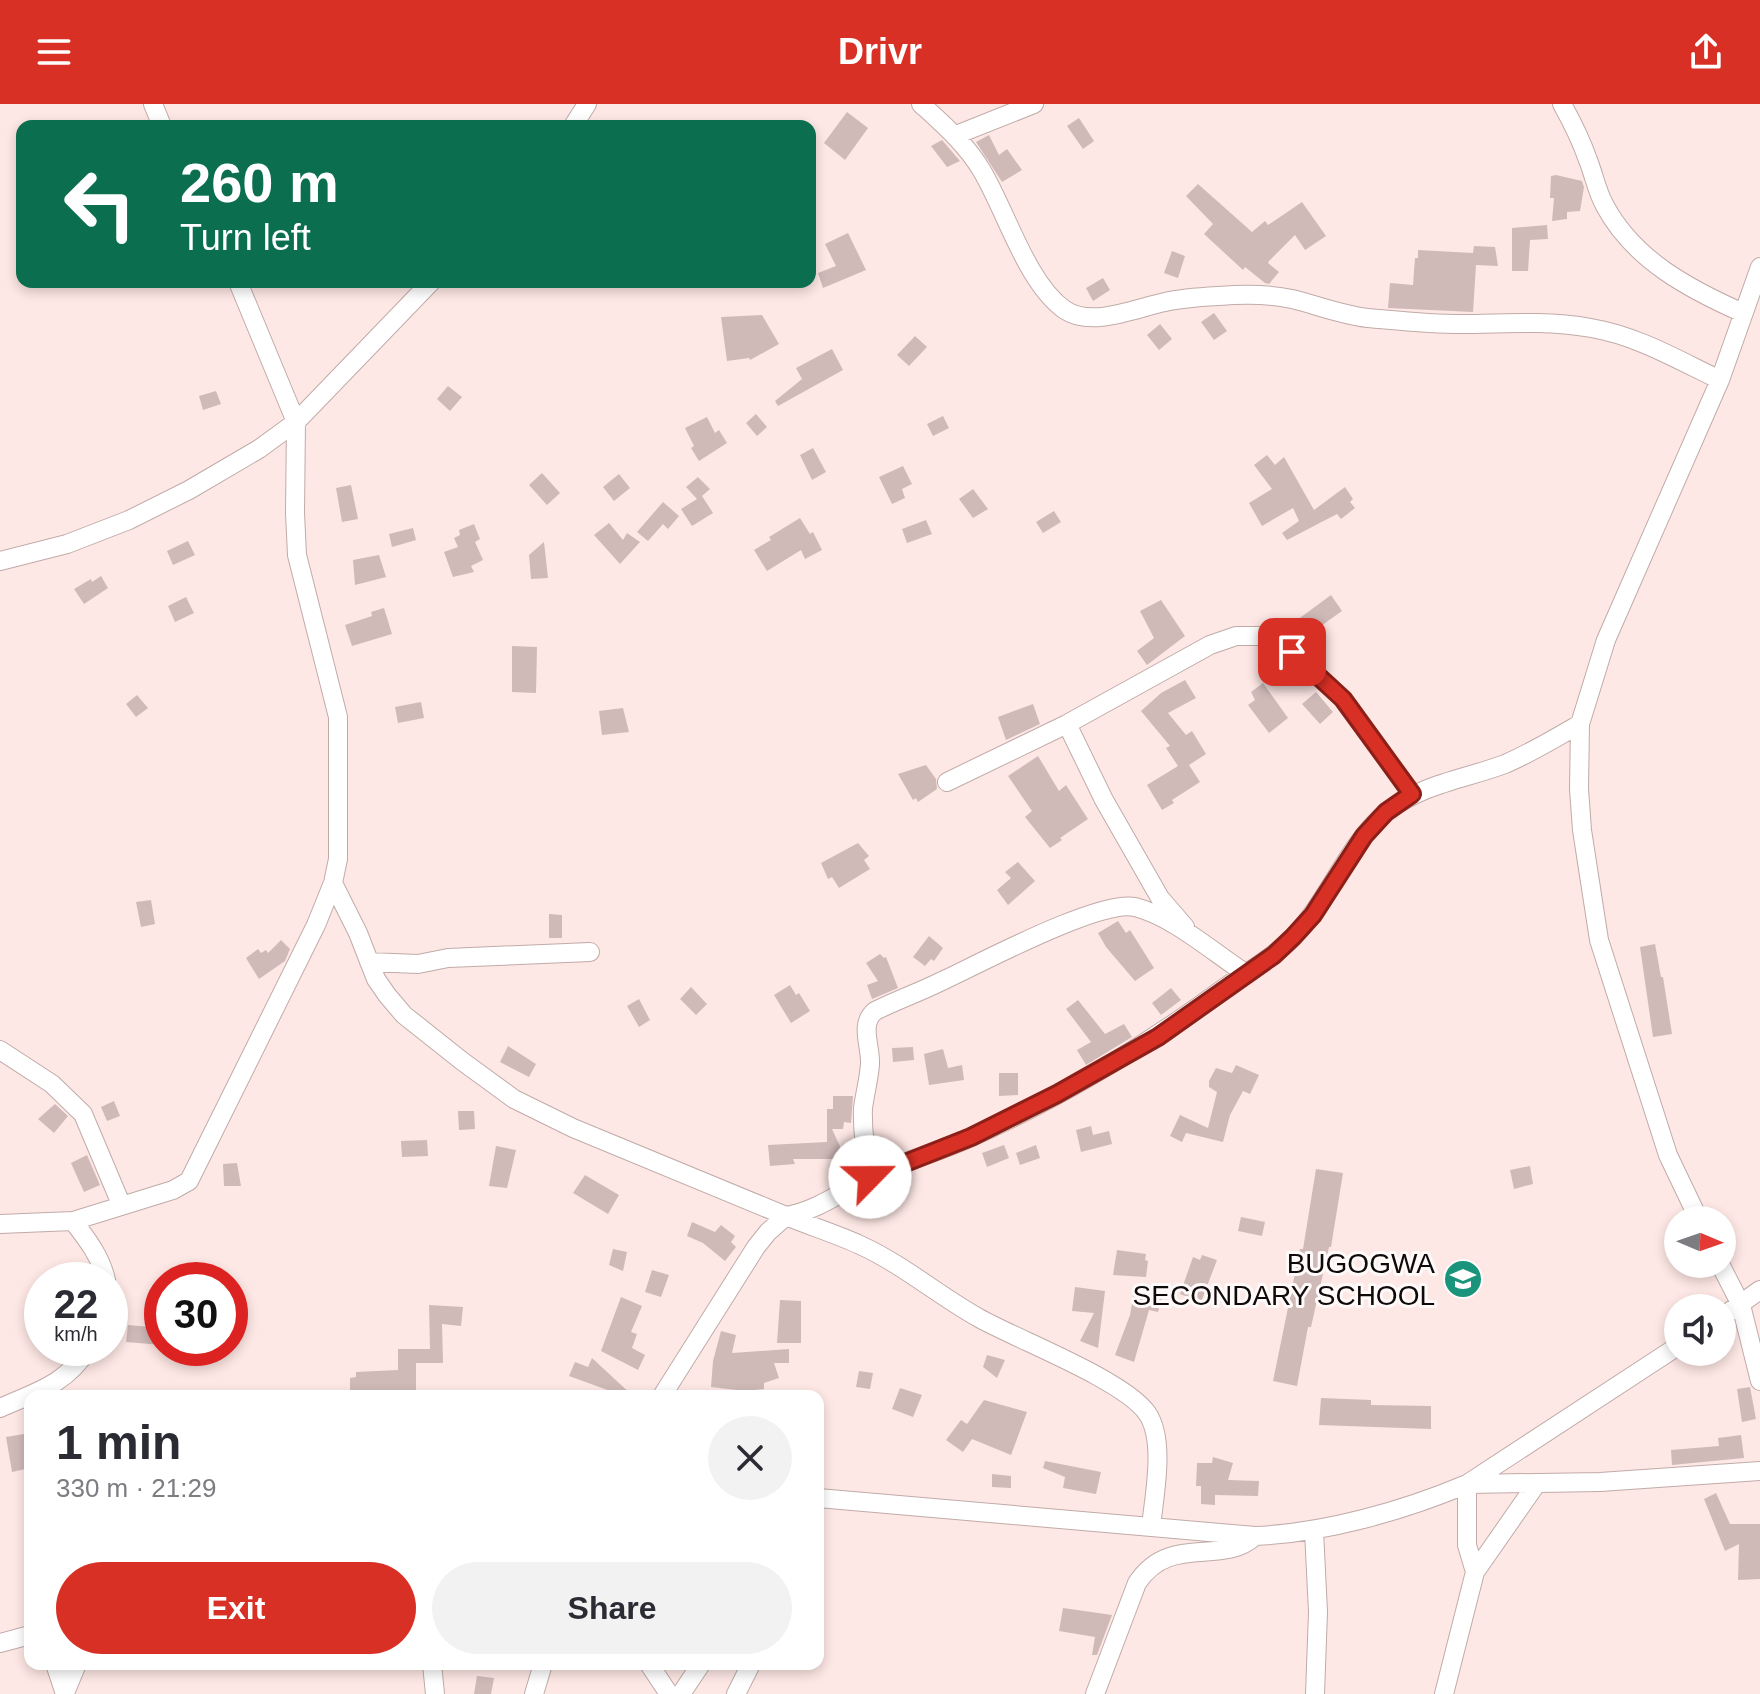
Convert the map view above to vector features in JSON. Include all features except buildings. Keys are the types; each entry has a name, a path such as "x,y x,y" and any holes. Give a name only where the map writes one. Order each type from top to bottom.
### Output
{"street":[{"path":"921,104 956,135 981,169 1034,274 1050,298 1068,312 1088,317 1106,316 1167,302 1248,295 1276,296 1334,312 1399,321 1557,324 1626,336 1720,380"},
{"path":"956,135 1034,104"},
{"path":"1562,104 1588,159 1604,205 1623,233 1647,258 1695,292 1743,313"},
{"path":"1692,1206 1668,1155 1599,940 1582,830 1580,724 1606,640 1720,380 1760,267"},
{"path":"0,1224 73,1221 183,1186 194,1173 316,925 333,883 338,859 338,717 297,555 296,422 240,288"},
{"path":"0,561 67,544 129,520 189,490 259,449 296,422 425,288"},
{"path":"947,782 1067,724 1210,645 1236,636 1263,636 1292,652 1343,699 1412,794"},
{"path":"1067,724 1104,800 1160,898 1197,941"},
{"path":"666,1390 756,1247 786,1216 816,1207 870,1177 971,1137 1057,1094 1158,1037 1274,955 1293,937 1313,915 1364,836 1386,812 1412,794 1504,764 1580,724"},
{"path":"333,883 376,979 404,1015 514,1099 573,1128 861,1245 979,1318 1070,1363 1134,1400 1147,1413 1156,1442 1151,1527"},
{"path":"870,1177 863,1109 870,1060 866,1033 871,1014 1049,931 1114,907 1143,910 1245,973"},
{"path":"369,962 418,964 448,958 590,952"},
{"path":"0,1050 52,1084 83,1114 121,1204"},
{"path":"73,1221 100,1262"},
{"path":"1727,1278 1741,1305 1760,1381"},
{"path":"1736,1308 1760,1290"},
{"path":"824,1501 1255,1536 1314,1531 1443,1494 1467,1484 1664,1355"},
{"path":"41,1390 59,1382 76,1366"},
{"path":"0,1408 24,1397"},
{"path":"1467,1484 1671,1479 1760,1471"},
{"path":"1444,1694 1475,1572 1537,1483"},
{"path":"1467,1484 1467,1545 1475,1572"},
{"path":"1314,1531 1318,1612 1315,1694"},
{"path":"1095,1694 1143,1574 1171,1556 1239,1547 1255,1536"},
{"path":"0,1643 24,1637"},
{"path":"57,1670 65,1693"},
{"path":"65,1693 75,1670"},
{"path":"433,1670 435,1694"},
{"path":"534,1694 541,1670"},
{"path":"653,1670 669,1694"},
{"path":"681,1694 697,1670"},
{"path":"736,1694 748,1670"}],"place":[{"name":"BUGOGWA SECONDARY SCHOOL","path":"1463,1279"}],"route":[{"path":"870,1177 971,1137 1057,1094 1158,1037 1274,955 1293,937 1313,915 1364,836 1386,812 1412,794 1343,699 1292,652"}]}
